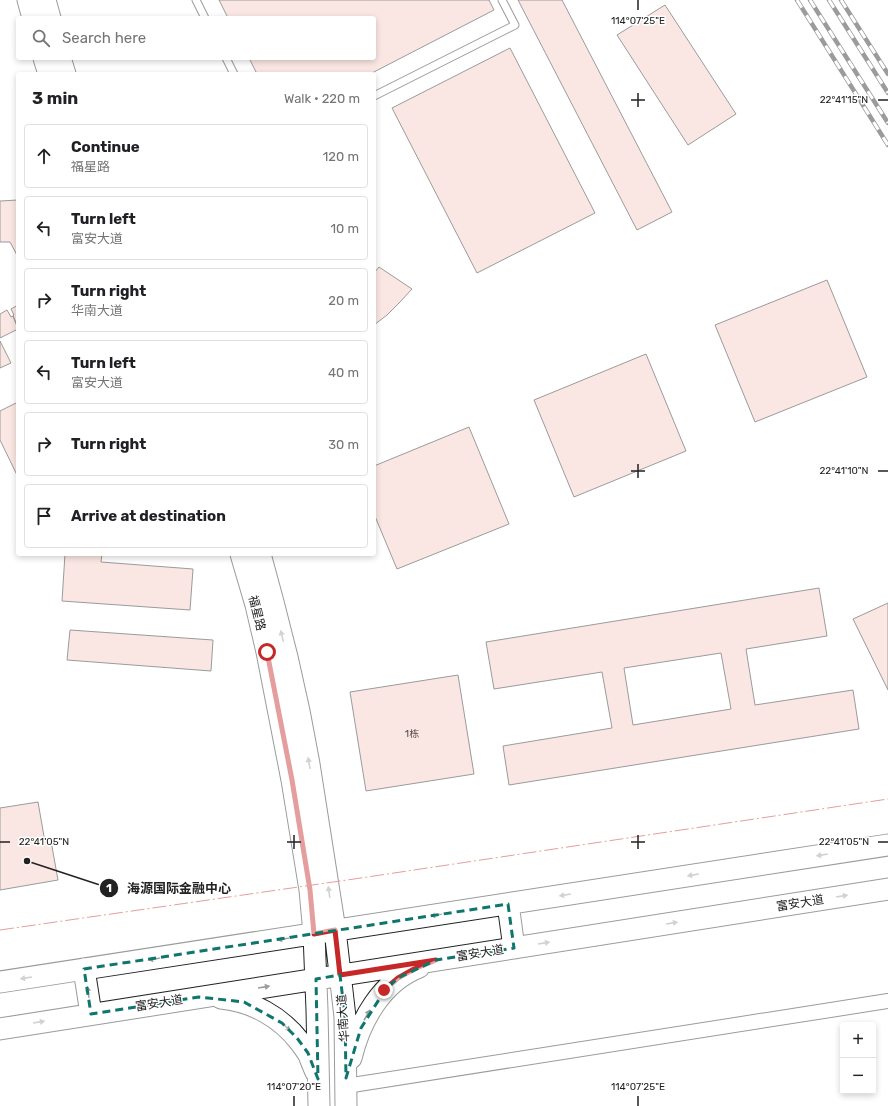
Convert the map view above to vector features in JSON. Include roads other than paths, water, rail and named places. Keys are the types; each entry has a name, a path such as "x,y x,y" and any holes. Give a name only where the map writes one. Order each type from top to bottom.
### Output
{"main road":[{"path":"28,0 32,16"},
{"path":"45,0 49,16"},
{"path":"45,60 48,72"},
{"path":"61,60 64,72"},
{"name":"福星路","path":"242,556 256,605 280,716 310,890 314,934"},
{"name":"福星路","path":"261,556 274,602 299,711 309,764 335,930"},
{"path":"0,982 888,845"},
{"name":"富安大道","path":"0,1028 888,889"},
{"path":"508,904 514,948"},
{"name":"华南大道","path":"335,930 345,1017 346,1090"},
{"name":"华南大道","path":"314,934 319,1106"},
{"path":"346,1090 352,1052 361,1028 384,990 398,978 436,960"},
{"path":"84,969 91,1014"},
{"path":"199,997 224,998 244,1002 263,1010 282,1022 297,1038 308,1054 318,1079"}],"street":[{"path":"346,1090 888,1001"}],"lane":[{"path":"196,0 204,16"},
{"path":"376,95 515,24 502,0"},
{"path":"227,60 233,72"}],"railway":[{"path":"797,0 888,145"},
{"path":"810,0 888,123"},
{"path":"829,0 888,93"},
{"path":"841,0 888,74"}],"place":[{"name":"海源国际金融中心","path":"27,861"}]}
